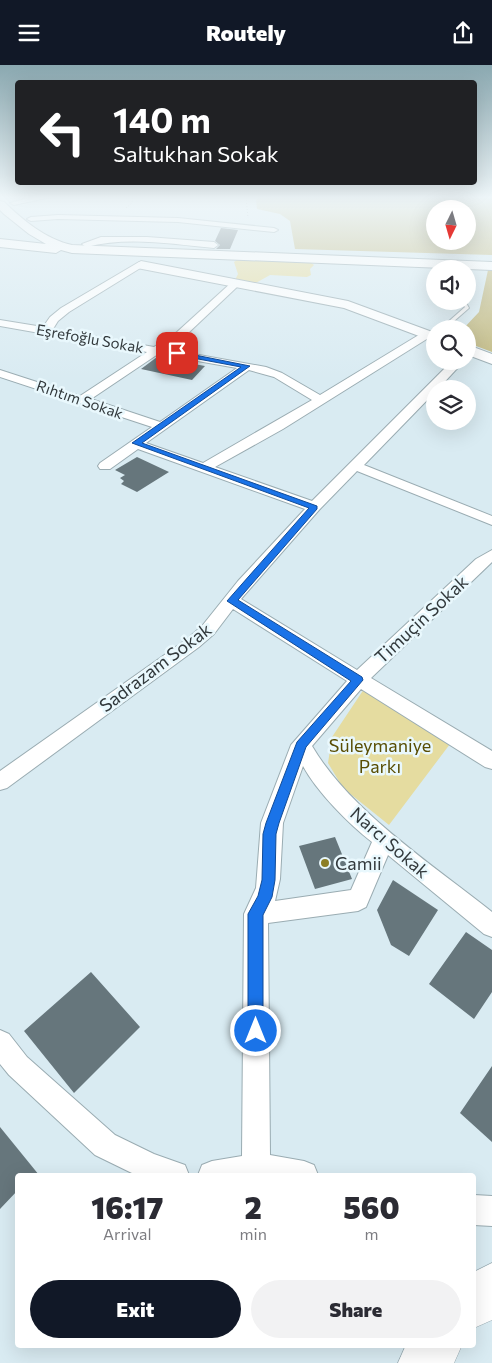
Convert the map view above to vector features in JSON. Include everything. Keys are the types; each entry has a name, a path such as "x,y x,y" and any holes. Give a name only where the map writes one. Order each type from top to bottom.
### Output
{"highway":[{"path":"476,1303 492,1286"},
{"path":"422,1363 435,1348"}],"main road":[{"path":"112,258 139,265 348,305 426,332"},
{"path":"288,258 492,266"},
{"path":"375,258 492,261"},
{"path":"476,355 492,359"}],"street":[{"path":"47,331 54,319 65,311 139,265"},
{"path":"82,399 181,334 235,284"},
{"name":"Eşrefoğlu Sokak","path":"0,323 160,349 247,366 278,375 320,401"},
{"path":"204,468 426,340"},
{"path":"105,466 160,425 247,366"},
{"name":"Sadrazam Sokak","path":"0,782 193,643 208,630 314,507 450,370"},
{"name":"Rıhtım Sokak","path":"0,373 160,425"},
{"path":"136,443 314,507"},
{"path":"355,466 492,521"},
{"name":"Timuçin Sokak","path":"256,1168 256,914 265,897 268,880 272,823 301,745 358,680 481,562 492,555"},
{"path":"232,601 492,761"},
{"name":"Narcı Sokak","path":"301,745 316,771 364,823 492,926"},
{"path":"256,914 358,900 384,840"},
{"path":"0,1043 18,1066 105,1145 150,1167 169,1173"},
{"path":"221,1173 243,1168 283,1170 296,1173"},
{"path":"476,1210 492,1211"}],"lane":[{"path":"452,320 463,310"}],"green space":[{"path":"237,260 310,262 314,265 310,269 311,275 307,277 270,275 254,284 235,280 238,274 234,262"},
{"name":"Süleymaniye Parkı","path":"364,689 450,744 389,825 343,788 328,763 332,737"}],"shaded area":[{"path":"488,270 492,271 492,352 476,346 476,320 471,320 479,312"}],"building":[{"path":"157,357 205,366 192,380 141,369"},
{"path":"137,457 169,472 137,492 121,484 124,481 120,478 125,475 115,470"},
{"name":"Camii","path":"335,837 352,879 315,889 299,846"},
{"path":"393,880 438,910 409,956 391,945 377,910"},
{"path":"466,932 492,950 492,992 474,1019 429,984"},
{"path":"91,972 140,1027 74,1093 24,1031"},
{"path":"492,1066 492,1142 460,1113"},
{"path":"0,1127 37,1173 15,1173 15,1193 0,1209"}],"place":[{"name":"Camii","path":"325,863"}],"route":[{"path":"177,353 247,366 136,443 314,507 232,601 358,680 301,745 272,823 268,880 265,897 256,914 256,1031"}]}
